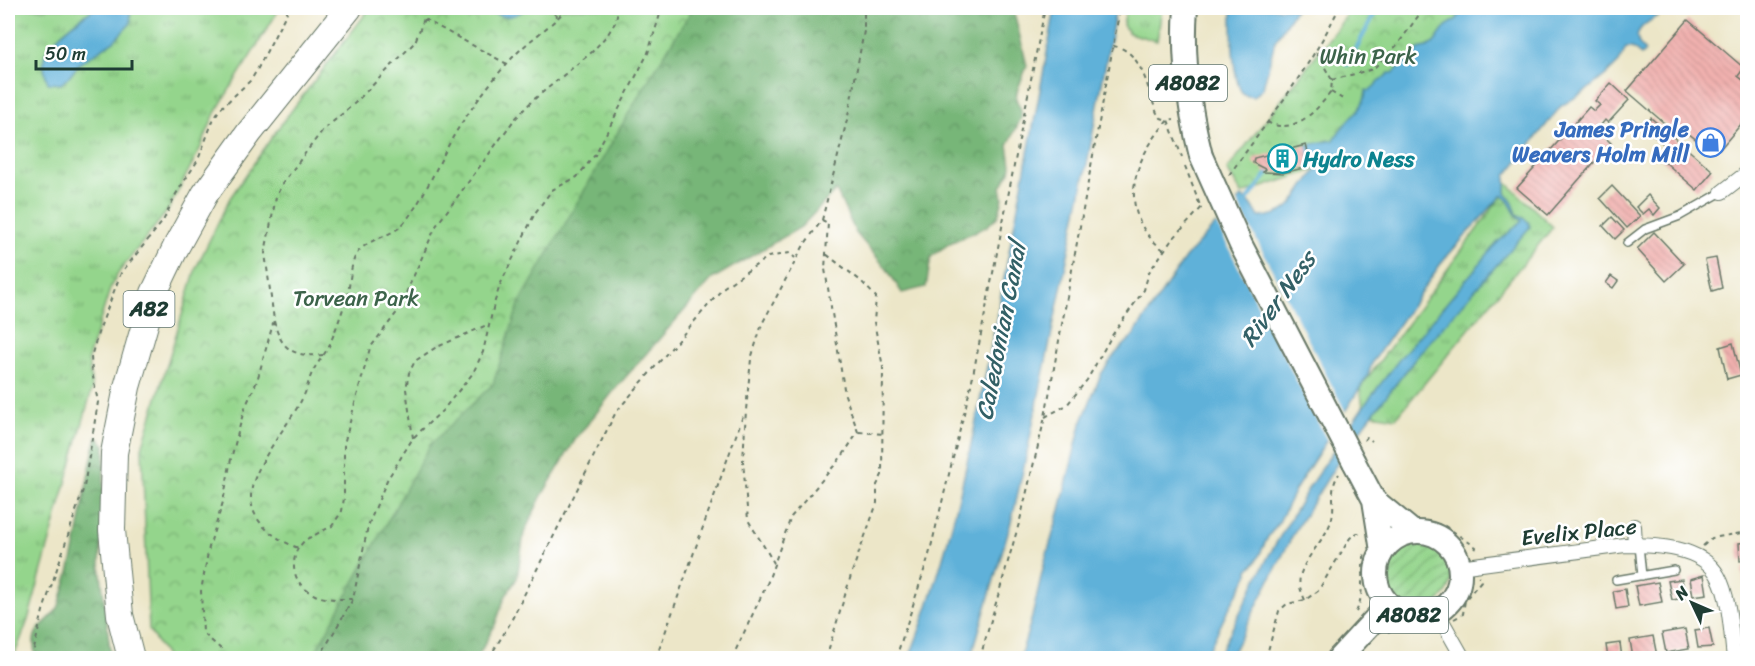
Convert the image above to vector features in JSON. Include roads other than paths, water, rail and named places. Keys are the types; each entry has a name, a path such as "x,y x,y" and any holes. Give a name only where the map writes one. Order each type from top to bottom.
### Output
{"highway":[{"name":"A82","path":"131,658 120,615 112,530 114,453 127,387 154,293 205,195 249,133 349,8"}],"main road":[{"name":"A8082","path":"1186,8 1191,156 1241,246 1347,467 1374,500 1443,541 1466,566 1456,593 1441,618 1401,613 1390,607 1382,598 1375,574 1377,562 1374,549 1374,500"},
{"path":"1374,549 1418,526"},
{"name":"A8082","path":"1339,658 1378,616 1390,607"}],"street":[{"path":"1722,192 1748,172"},
{"path":"1634,526 1637,545"},
{"name":"Evelix Place","path":"1466,566 1637,545 1686,552 1697,556 1718,576 1723,589 1734,658"},
{"path":"1441,618 1463,658"}],"lane":[{"path":"1628,243 1645,229 1680,216 1722,192"},
{"path":"1637,545 1642,576"},
{"path":"1616,580 1674,570"}],"water":[{"path":"96,8 130,8 131,23 114,41 79,64 61,84 48,83 44,61 48,48 68,28"},
{"path":"482,8 528,8 505,17"},
{"name":"Caledonian Canal","path":"1055,8 1116,8 1088,159 1013,515 971,658 909,658 938,574 971,446"},
{"path":"1232,8 1296,8 1275,41 1263,88 1254,97 1245,95 1240,90 1237,81 1233,54"},
{"name":"River Ness","path":"1463,8 1671,8 1644,25 1639,31 1637,37 1645,51 1641,55 1632,48 1626,48 1619,62 1607,74 1586,91 1561,106 1506,176 1506,193 1517,214 1529,222 1530,227 1419,354 1348,446 1296,529 1230,658 1217,658 1269,555 1311,484 1363,407 1401,357 1497,243 1522,221 1502,195 1442,262 1373,361 1367,377 1295,490 1256,562 1248,570 1248,575 1205,658 1020,658 1081,424 1101,374 1115,354 1133,336 1185,258 1237,201 1242,197 1252,205 1259,217 1272,215 1290,206 1320,167 1319,164 1312,166 1306,145 1334,140 1362,104 1366,90 1369,91 1389,73 1393,73 1414,58 1418,49 1434,43 1446,26 1456,20"}],"waterway":[{"path":"1347,65 1378,8"},
{"path":"1244,205 1272,168"}],"place":[{"name":"James Pringle Weavers Holm Mill","path":"1710,142"},
{"name":"Hydro Ness","path":"1282,159"}],"park label":[{"name":"Whin Park","path":"1368,56"},
{"name":"Torvean Park","path":"356,298"}]}
